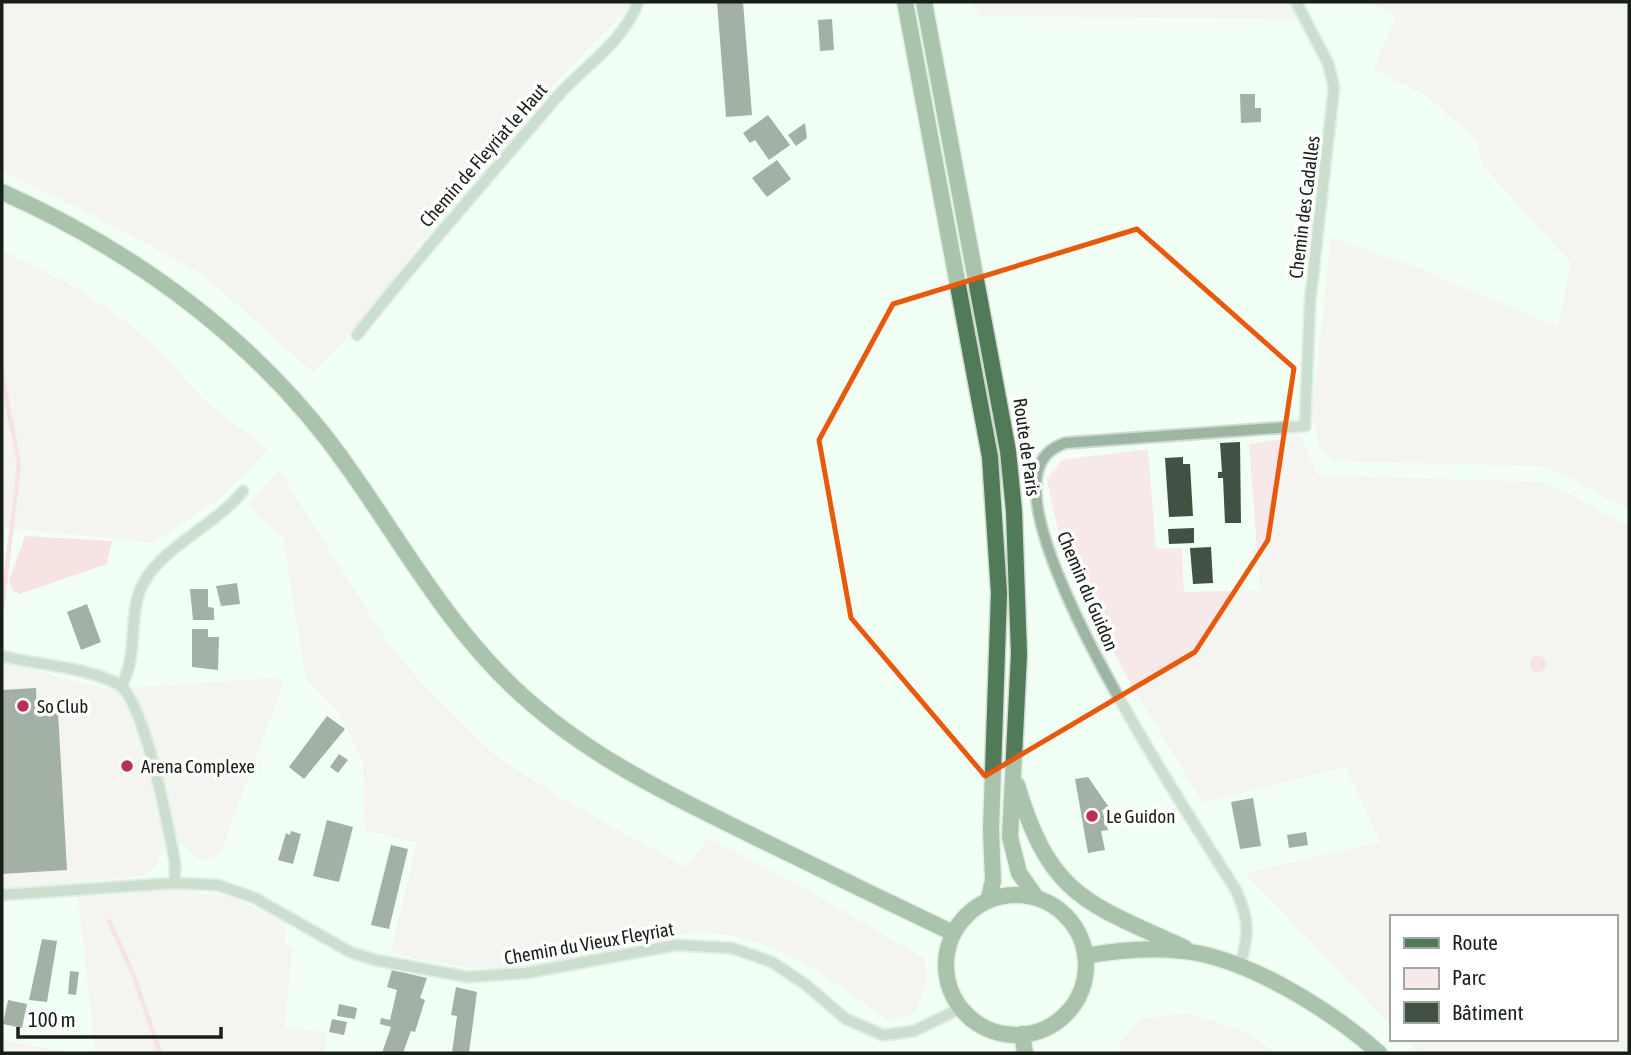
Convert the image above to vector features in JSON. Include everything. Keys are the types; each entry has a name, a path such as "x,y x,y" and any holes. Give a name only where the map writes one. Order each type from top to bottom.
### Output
{"main road":[{"name":"Route de Paris","path":"905,2 990,457 999,606 991,830 993,881 988,901"},
{"name":"Route de Paris","path":"925,2 991,348 1009,463 1014,511 1019,654 1010,837 1013,858 1036,897"},
{"path":"2,192 85,233 124,257 205,315 246,351 316,425 341,457 460,631 493,668 553,722 629,774 953,933"},
{"path":"1014,773 1037,844 1049,864 1067,885 1087,901 1196,953 1240,966 1305,1000 1379,1053"},
{"path":"1020,895 1036,897 1055,907 1070,920 1080,937 1085,956 1083,984 1070,1009 1057,1021 1040,1030 1022,1034 995,1031 970,1017 953,995 946,967 953,933 971,911 988,901 1020,895"},
{"path":"1085,956 1129,948 1196,953"},
{"path":"1022,1034 1025,1053"}],"street":[{"name":"Chemin de Fleyriat le Haut","path":"357,335 423,250 558,96 631,21 638,2"},
{"name":"Chemin des Cadalles","path":"1296,2 1328,63 1334,87 1334,110 1310,302 1305,426"},
{"name":"Chemin du Guidon","path":"1240,966 1249,933 1246,913 1236,890 1132,725 1090,644 1048,545 1036,480 1044,457 1052,448 1065,443 1305,426"},
{"path":"121,686 130,667 135,610 144,583 169,555 231,506 243,491"},
{"path":"2,656 94,676 121,686 136,706 143,726 175,862 175,883"},
{"name":"Chemin du Vieux Fleyriat","path":"2,895 175,883 218,886 236,891 350,952 442,973 500,976 676,945 732,948 772,962 805,984 846,1019 883,1035 914,1031 961,1007"}],"highlighted area":[{"path":"1137,229 1294,368 1268,540 1195,652 985,776 851,618 819,440 893,304"}],"green space":[{"path":"2,2 630,2 627,10 557,81 490,156 350,334 313,372 202,274 77,207 2,172"},
{"path":"972,2 1290,2 1300,19 979,16"},
{"path":"1367,2 1629,2 1629,508 1562,474 1539,466 1333,461 1320,449 1312,414 1331,237 1415,267 1558,327 1571,263 1483,166 1477,140 1429,98 1373,69 1396,17"},
{"path":"2,250 69,283 123,319 160,351 203,399 268,450 223,496 153,543 2,527"},
{"path":"1300,436 1318,475 1541,482 1629,525 1629,1053 1418,1053 1406,1041 1617,1041 1617,915 1390,915 1390,1025 1245,873 1380,842 1345,767 1203,803 1136,693 1065,563 1047,479 1062,460 1148,449 1156,549 1182,548 1184,592 1260,590 1249,444"},
{"path":"279,470 388,643 424,686 496,756 568,802 685,867 709,838 801,886 925,959 927,981 915,1013 889,1021 803,963 747,939 719,934 663,936 550,962 489,969 456,966 390,953 417,843 365,830 363,763 338,711 306,679 283,538 247,505"},
{"name":"Arena Complexe","path":"2,662 106,689 274,678 284,682 220,854 202,862 182,843 163,850 155,867 143,876 2,889"},
{"path":"175,890 231,897 286,923 285,945 292,947 285,1027 325,1032 325,1053 95,1053 78,898"},
{"path":"1187,1013 1251,1034 1275,1053 1120,1053 1119,1044 1140,1019"},
{"path":"2,1040 74,1053 2,1053"}],"shaded area":[{"path":"25,536 112,541 107,564 20,594 13,591 9,581"},
{"path":"1535,656 1541,656 1546,664 1544,670 1535,672 1530,667 1530,661"}],"building":[{"path":"717,2 743,2 752,115 726,117"},
{"path":"832,19 834,50 820,51 818,20"},
{"path":"1240,94 1255,94 1255,108 1261,108 1261,122 1241,123"},
{"path":"768,115 790,145 769,160 755,140 750,143 743,133"},
{"path":"805,123 807,138 796,146 788,135"},
{"path":"777,160 791,179 767,197 752,178"},
{"path":"1240,442 1241,523 1225,523 1223,478 1218,478 1218,472 1222,472 1220,443"},
{"path":"1183,457 1183,464 1190,464 1193,516 1169,517 1165,458"},
{"path":"1194,528 1194,543 1169,544 1168,529"},
{"path":"1211,547 1213,583 1193,584 1190,548"},
{"path":"237,583 240,604 221,606 216,586"},
{"path":"190,589 208,589 208,607 214,608 214,620 193,620"},
{"path":"87,604 101,642 81,650 67,612"},
{"path":"192,629 208,629 208,637 219,637 218,670 192,667"},
{"path":"36,688 37,713 58,712 67,870 2,874 2,690"},
{"path":"327,716 345,729 304,779 289,767"},
{"path":"339,754 348,760 338,773 330,767"},
{"name":"Le Guidon","path":"1088,777 1110,809 1102,810 1108,830 1101,831 1105,850 1088,853 1075,779"},
{"path":"1253,798 1261,846 1240,849 1231,802"},
{"path":"327,820 353,827 339,882 313,876"},
{"path":"291,831 301,834 293,864 278,860 286,833 290,835"},
{"path":"1306,832 1308,845 1289,848 1287,835"},
{"path":"391,845 408,849 389,929 371,925"},
{"path":"42,939 57,941 47,1002 29,1000"},
{"path":"392,970 427,978 420,998 425,1000 415,1032 411,1031 403,1053 382,1053 391,1027 380,1024 381,1018 390,1020 397,990 387,987"},
{"path":"70,971 79,972 76,995 68,994"},
{"path":"456,987 477,992 469,1053 452,1053 457,1016 451,1015"},
{"path":"8,1000 27,1004 22,1028 3,1024"},
{"path":"339,1004 357,1008 355,1019 337,1016"},
{"path":"332,1019 347,1022 344,1035 329,1032"}],"waterway":[{"path":"2,374 19,465 2,609"},
{"path":"109,921 134,976 160,1053"}],"place":[{"name":"So Club","path":"23,706"},
{"name":"Arena Complexe","path":"127,766"},
{"name":"Le Guidon","path":"1092,816"}]}
